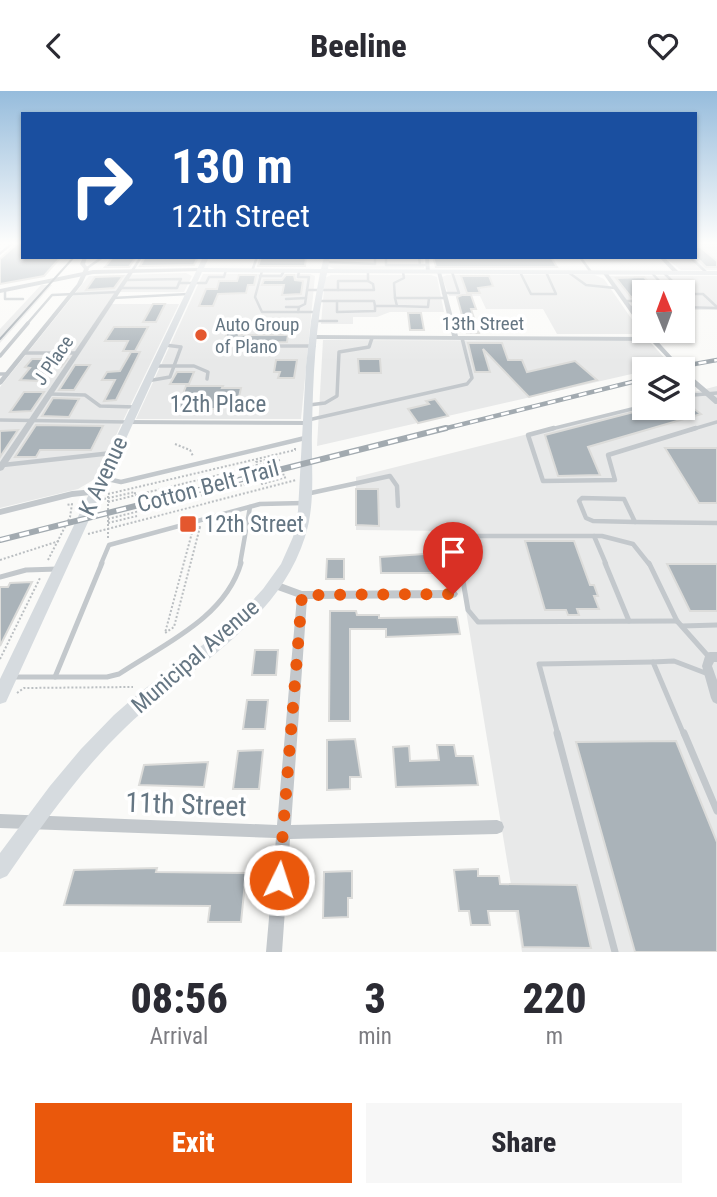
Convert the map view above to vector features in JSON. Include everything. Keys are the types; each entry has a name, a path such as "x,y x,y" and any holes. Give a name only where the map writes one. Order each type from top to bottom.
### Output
{"main road":[{"name":"K Avenue","path":"0,696 60,569 105,497 114,453 194,282"},
{"path":"317,289 337,282"},
{"name":"Municipal Avenue","path":"33,823 67,778 122,718 237,625 275,585 300,536 305,499 305,432 315,342 317,289"},
{"path":"0,869 33,823"}],"street":[{"path":"3,291 38,282"},
{"path":"0,383 4,374 24,353 79,282"},
{"name":"J Place","path":"1,466 124,282"},
{"path":"441,282 458,338"},
{"path":"611,282 632,311"},
{"name":"13th Street","path":"315,342 372,338 632,339"},
{"path":"656,343 669,357"},
{"path":"695,381 717,402"},
{"name":"12th Place","path":"128,422 305,432"},
{"path":"0,512 72,494 105,497"},
{"path":"275,585 302,595 453,594"},
{"path":"274,952 302,595"},
{"path":"713,657 707,666 717,698"},
{"name":"11th Street","path":"0,821 283,831 497,827"}],"lane":[{"path":"0,356 52,295 191,289 206,282"},
{"path":"258,282 254,294 256,306 262,312 298,312"},
{"path":"338,282 338,291"},
{"path":"286,299 317,289 374,290 370,282"},
{"path":"396,282 397,306"},
{"path":"395,298 429,298 458,293 455,282"},
{"path":"523,282 531,294 556,294 551,282"},
{"path":"582,282 615,288"},
{"path":"117,293 177,288 179,283 191,289"},
{"path":"317,289 337,301 374,301 375,311 337,311 337,301"},
{"path":"286,306 299,307 305,304 317,289"},
{"path":"298,312 317,289"},
{"path":"317,289 337,321"},
{"path":"3,291 5,299 23,299"},
{"path":"695,294 703,294 717,307 695,307"},
{"path":"375,306 428,307 429,298"},
{"path":"625,301 632,301"},
{"path":"298,312 299,307"},
{"path":"309,405 325,403 337,396 340,350 369,347 372,338"},
{"path":"106,482 121,482 467,384 472,378 458,338"},
{"path":"253,346 315,342"},
{"path":"147,381 167,379 174,366 181,347 164,345"},
{"path":"24,353 77,353"},
{"path":"155,366 203,369 208,372 208,379"},
{"path":"695,394 717,393"},
{"path":"50,394 85,395 100,406 135,407"},
{"path":"632,409 528,435 543,481 615,480 608,456 717,422"},
{"path":"0,420 128,422"},
{"path":"1,466 114,453"},
{"path":"55,677 109,545 250,507 305,499 390,476 396,480 398,506"},
{"path":"635,522 624,499 582,498 579,501 586,518 593,521 635,522 717,523"},
{"path":"9,677 107,677 119,674 217,608 226,599 239,576 250,507"},
{"path":"594,536 629,621"},
{"path":"713,657 679,623 639,549 621,539 594,536 464,538 458,552 468,610 478,622 485,624 629,621 679,623 717,625"},
{"path":"0,577 26,570 60,569"},
{"path":"615,952 539,664 674,661 709,675"},
{"path":"653,662 717,811"}],"path":[{"path":"105,497 135,492 135,497 258,467 295,450 305,432"},
{"path":"175,444 190,450 192,455"},
{"path":"105,497 196,471 280,458"},
{"path":"196,471 198,482"},
{"path":"108,521 261,478 286,476"},
{"name":"Cotton Belt Trail","path":"85,535 286,476 298,481"},
{"path":"106,482 108,540"},
{"path":"200,494 201,502"},
{"path":"47,563 72,510 72,504 63,505"},
{"path":"108,521 137,516"},
{"path":"200,527 174,627 170,631 165,633 193,529 200,527"},
{"path":"0,560 58,541"},
{"path":"0,659 40,577"},
{"path":"16,694 24,688 133,687"}],"shaded area":[{"path":"84,282 189,282 184,292 118,292 111,304 179,304 95,479 78,489 0,508 0,387"},
{"path":"199,282 314,282 301,419 136,419"},
{"path":"325,282 438,282 444,312 390,312 377,317 353,317 353,324 321,324"},
{"path":"444,282 606,282 632,320 632,334 557,334 543,309 486,309 480,296 449,296"},
{"path":"612,282 632,282 632,310"},
{"path":"695,282 717,282 717,310 695,310"},
{"path":"41,285 52,285 0,343 0,329"},
{"path":"323,340 632,341 651,343 664,357 632,357 632,374 317,446"},
{"path":"717,386 717,952 522,952 453,531 356,530 356,477 632,408 632,420 695,420 695,392"}],"building":[{"path":"91,282 118,282 114,288 86,290"},
{"path":"219,282 255,282 254,285 248,285 246,293 218,294 213,306 199,306 206,289 217,289"},
{"path":"263,282 303,282 301,294 282,295 284,285 262,285"},
{"path":"463,282 491,282 493,286 478,288 480,293 467,293"},
{"path":"619,282 632,282 631,297"},
{"path":"471,295 476,309 471,309 479,333 467,333 457,297"},
{"path":"153,304 165,304 156,322 143,322"},
{"path":"408,313 421,313 424,330 410,330"},
{"path":"231,319 244,319 239,335 288,335 287,342 223,345"},
{"path":"114,327 148,327 135,351 123,351 128,341 105,341"},
{"path":"468,343 502,343 508,360 522,360 527,372 575,361 597,380 529,397 483,349 490,372 475,372"},
{"path":"131,352 140,352 116,400 104,401 115,380 102,380 107,372 120,371"},
{"path":"32,359 67,359 61,367 50,367 40,381 20,380 30,368 25,367"},
{"path":"358,359 380,359 381,373 359,373"},
{"path":"276,360 297,360 294,378 278,378 280,372 274,372"},
{"path":"75,365 90,365 74,390 59,390"},
{"path":"177,372 194,372 189,384 170,384"},
{"path":"186,386 241,388 239,397 220,397 217,409 177,409"},
{"path":"24,392 44,392 31,411 10,412"},
{"path":"53,398 79,399 69,417 42,416"},
{"path":"435,399 448,416 418,423 408,409 429,404 426,401"},
{"path":"632,412 632,420 680,420 588,447 600,475 558,476 545,435"},
{"path":"36,425 103,426 91,450 40,450 36,457 15,457"},
{"path":"18,430 0,457 0,431"},
{"path":"665,448 717,448 717,503 699,503"},
{"path":"356,489 378,489 379,526 356,525"},
{"path":"525,541 574,541 590,585 594,585 598,596 594,596 599,609 577,609 579,615 568,615 566,610 545,610"},
{"path":"439,553 442,573 381,573 380,557"},
{"path":"327,559 344,559 344,579 326,579"},
{"path":"667,564 717,564 717,611 690,611"},
{"path":"32,582 0,646 0,587 8,587 10,583"},
{"path":"330,611 356,611 357,615 379,615 379,618 457,617 460,634 386,637 386,629 350,629 350,721 329,721"},
{"path":"255,650 278,650 276,675 252,675"},
{"path":"247,700 268,700 265,729 243,729"},
{"path":"355,739 361,777 350,777 350,789 327,790 327,740"},
{"path":"676,741 717,842 717,952 635,952 576,742"},
{"path":"437,745 454,745 456,756 473,756 478,785 396,787 393,747 409,746 410,761 439,760"},
{"path":"263,750 259,789 233,789 238,751"},
{"path":"208,762 204,787 139,785 144,765"},
{"path":"157,868 156,872 246,873 241,922 208,922 210,906 64,905 74,870"},
{"path":"478,869 478,876 499,876 500,884 577,885 591,948 523,947 518,911 488,911 490,925 471,925 469,911 459,911 454,870"},
{"path":"352,871 352,898 348,898 348,917 323,918 324,872"}],"tram line":[{"path":"0,339 51,282"}],"railway":[{"path":"695,364 717,360"},
{"path":"439,430 632,382"},
{"path":"0,540 446,428"}],"place":[{"name":"Auto Group of Plano","path":"201,335"},
{"name":"12th Street","path":"188,524"}],"route":[{"path":"279,880 302,595 453,594"}]}
